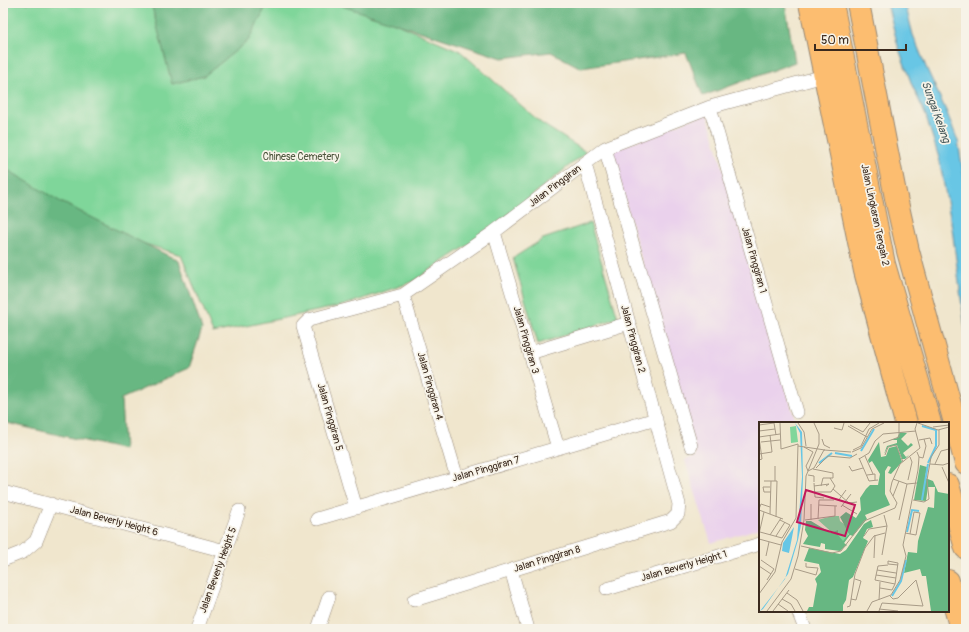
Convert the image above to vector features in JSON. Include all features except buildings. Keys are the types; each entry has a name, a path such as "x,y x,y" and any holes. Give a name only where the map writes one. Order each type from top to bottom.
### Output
{"highway":[{"path":"810,3 865,271 906,422"},
{"name":"Jalan Lingkaran Tengah 2","path":"832,3 884,264 930,422"},
{"path":"858,3 896,198 908,251 966,463"},
{"path":"949,488 966,548"},
{"path":"949,585 961,629"}],"street":[{"name":"Jalan Pinggiran","path":"303,326 309,320 404,295 494,232 606,148 710,107 824,76"},
{"name":"Jalan Pinggiran 1","path":"710,107 797,412"},
{"path":"606,148 691,446"},
{"name":"Jalan Pinggiran 2","path":"586,164 679,504 678,514"},
{"name":"Jalan Pinggiran 3","path":"494,232 558,448"},
{"name":"Jalan Pinggiran 4","path":"404,295 458,478"},
{"path":"530,353 629,323"},
{"name":"Jalan Pinggiran 5","path":"303,326 356,508"},
{"name":"Jalan Pinggiran 7","path":"317,519 656,419"},
{"name":"Jalan Beverly Height 6","path":"3,492 225,551"},
{"path":"3,560 23,552 36,542 51,504"},
{"name":"Jalan Beverly Height 5","path":"197,629 240,511"},
{"name":"Jalan Pinggiran 8","path":"414,600 671,521 678,514"},
{"name":"Jalan Beverly Height 1","path":"607,588 759,544"},
{"path":"512,570 528,629"},
{"path":"318,629 329,597"},
{"path":"798,612 804,629"}],"shaded area":[{"path":"707,113 796,422 759,422 759,528 711,543 685,460 697,456 611,151"}],"green space":[{"name":"Chinese Cemetery","path":"3,3 349,3 460,51 541,123 586,152 482,236 412,282 345,305 213,333 181,255 100,230 3,190"},
{"path":"151,3 268,3 248,41 204,76 172,84"},
{"path":"333,3 785,3 795,62 703,96 686,53 581,68 551,52 502,58"},
{"path":"3,167 61,202 179,261 202,329 189,368 121,399 124,450 3,422"},
{"path":"590,223 618,318 538,344 513,258 543,239"}],"water":[{"name":"Sungai Kelang","path":"887,3 905,3 913,35 958,141 966,190 966,337 952,228 939,158 926,116 912,85 898,46"}]}
